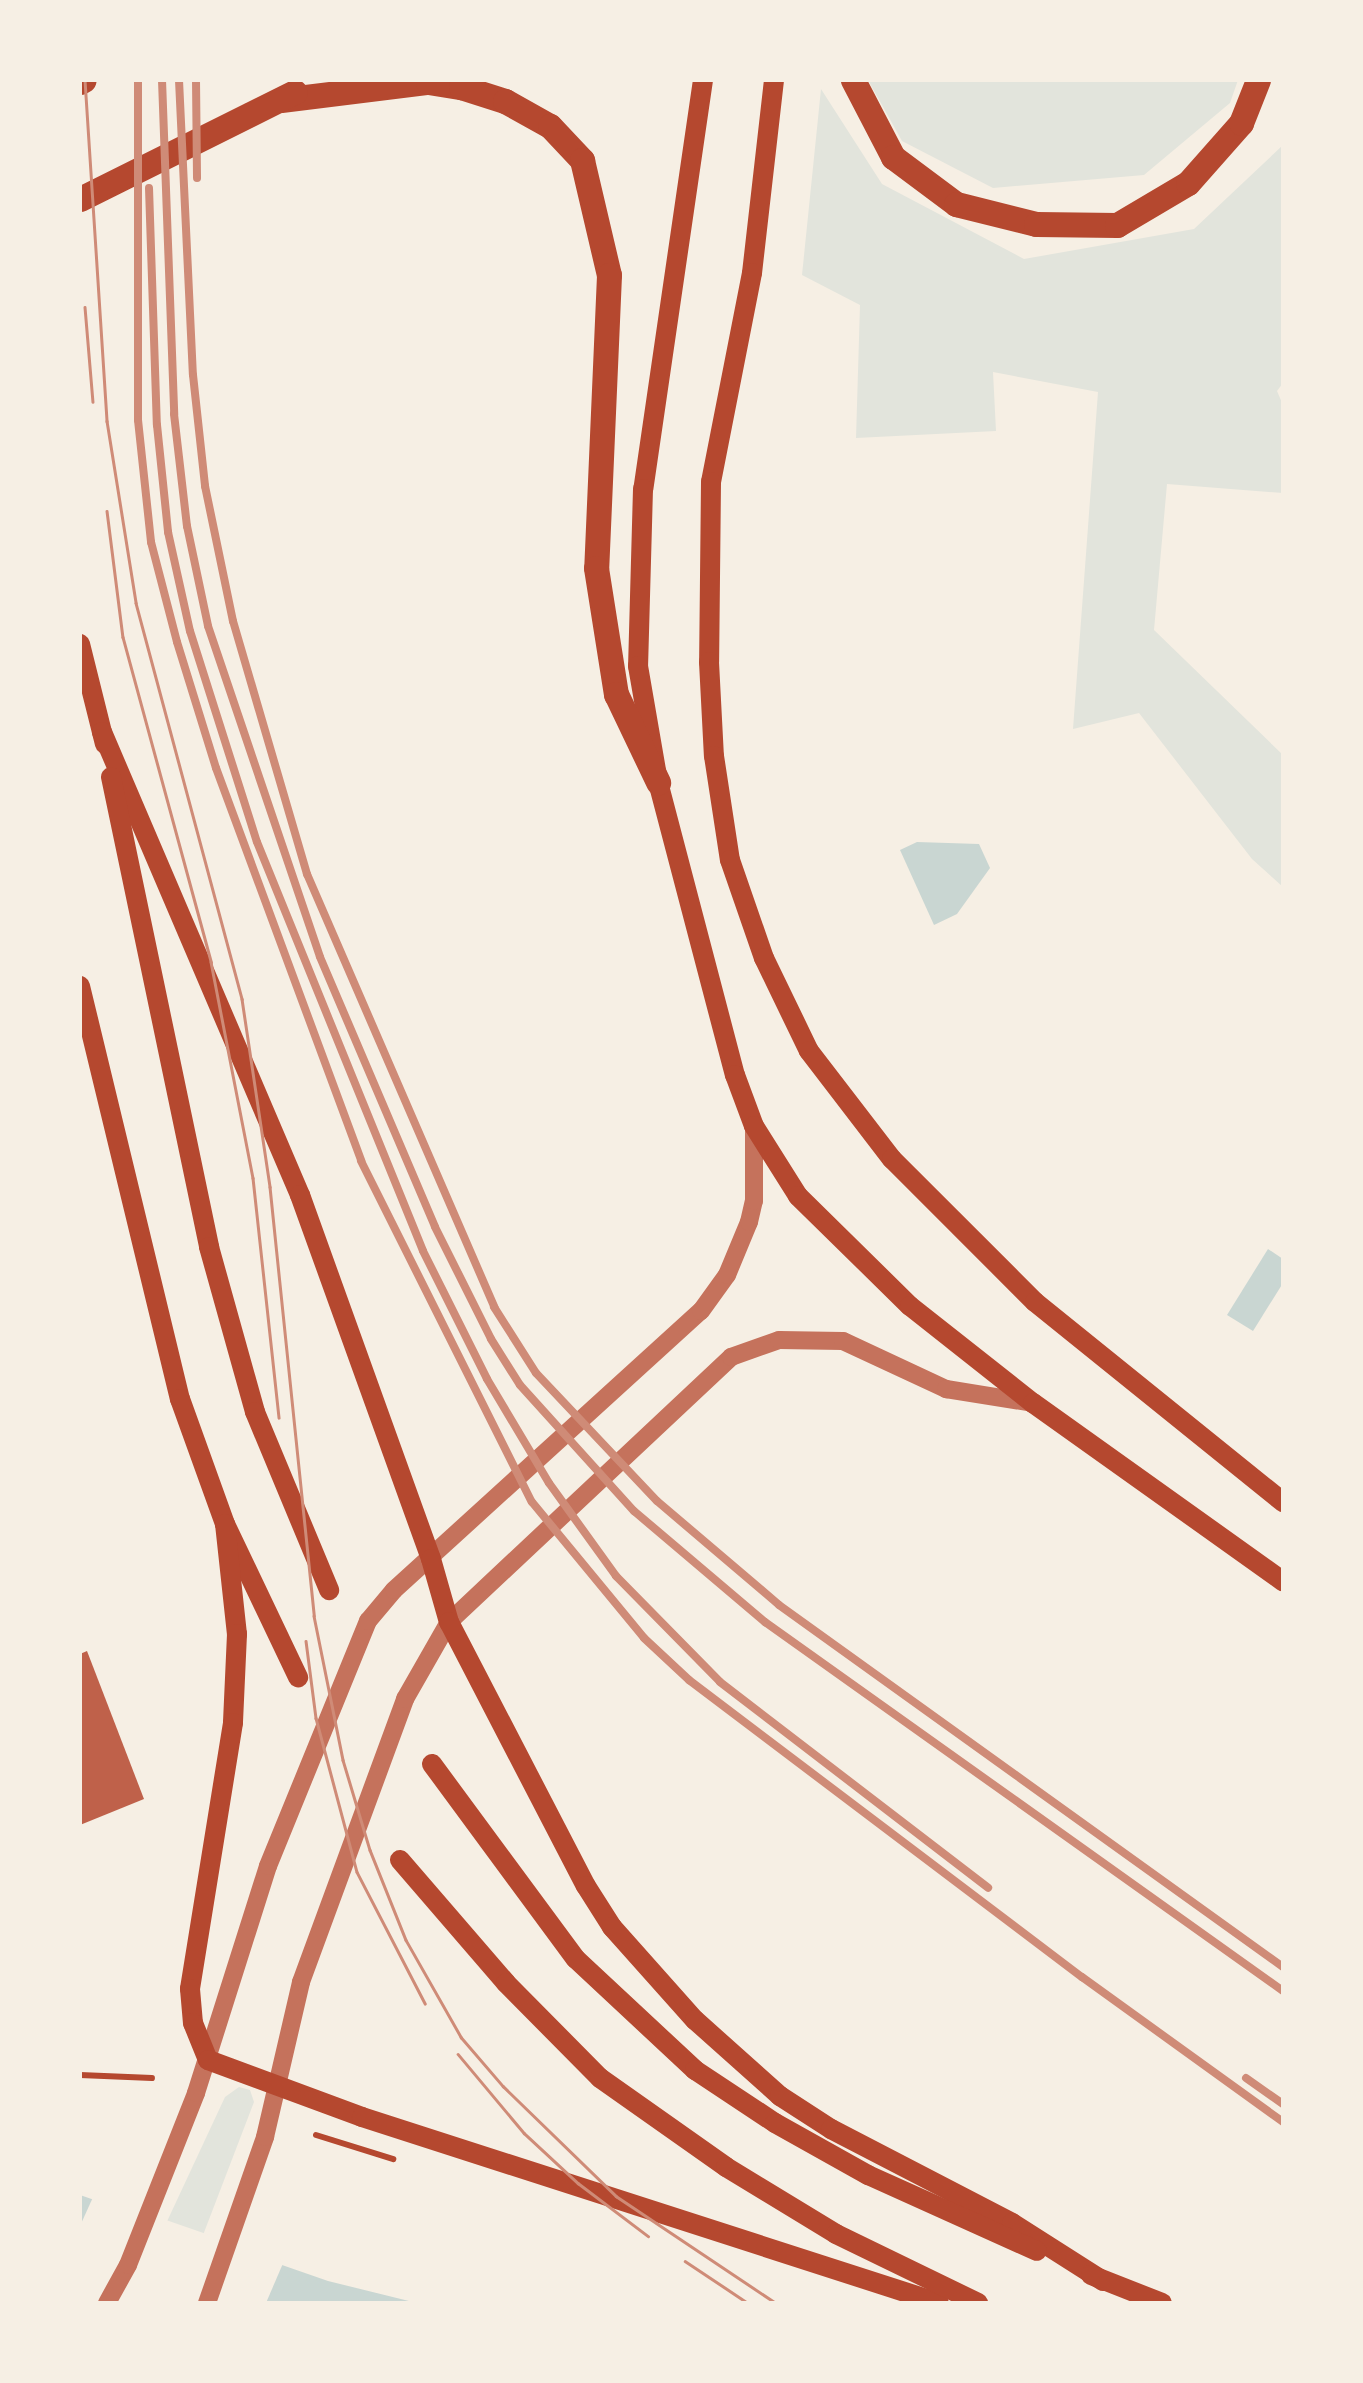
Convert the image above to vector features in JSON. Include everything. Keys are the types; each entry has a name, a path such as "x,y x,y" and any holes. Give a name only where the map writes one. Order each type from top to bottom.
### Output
{"main road":[{"path":"80,199 318,80"},
{"path":"703,80 643,490 638,666 658,782 735,1075 754,1126 786,1180 910,1306 1033,1404 1283,1581"},
{"path":"774,80 752,272 711,482 710,542 714,756 730,860 764,958 808,1051 892,1158 1035,1302 1283,1502"},
{"path":"852,80 892,158 956,204 1036,224 1117,224 1188,183 1241,123 1258,80"},
{"path":"281,100 428,82 461,88 505,100 550,126 582,160 609,275 596,568 616,694 658,782"},
{"path":"80,644 102,732 209,1247 254,1412 329,1590"},
{"path":"102,732 300,1195 431,1559 449,1622 586,1886 612,1927 694,2020 780,2096 1012,2223 1103,2280"},
{"path":"80,986 170,1363 224,1524 298,1677"},
{"path":"224,1524 237,1634 233,1722 190,1989 193,2023 208,2060 939,2303"},
{"path":"432,1764 576,1959 695,2070 775,2123 868,2175 1162,2303"},
{"path":"400,1860 506,1983 600,2078 726,2167 836,2234 978,2303"}],"street":[{"path":"107,2303 128,2265 191,2106 268,1866 350,1655 368,1621 394,1590 701,1311 727,1275 749,1222 754,1202 754,1126"},
{"path":"206,2303 265,2137 300,1982 405,1698 449,1622 730,1357 779,1340 843,1341 946,1389 1033,1404"}],"path":[{"path":"80,2074 152,2078"}],"shaded area":[{"path":"868,80 1238,80 1230,103 1144,175 993,188 902,141"},
{"path":"821,89 882,184 1024,259 1194,229 1283,145 1283,383 1277,391 1283,405 1283,493 1167,484 1154,630 1283,755 1283,887 1252,859 1139,713 1073,729 1098,392 993,372 996,431 856,438 860,305 802,275"},
{"path":"917,842 979,844 990,868 957,914 934,925 900,850"},
{"path":"1268,1249 1283,1259 1283,1283 1253,1331 1227,1315"},
{"path":"239,2087 250,2090 254,2102 177,2303 129,2303 225,2097"},
{"path":"80,2195 328,2281 417,2303 80,2303"}],"pier":[{"path":"94,2195 284,2261 266,2303 80,2303 80,2226"}],"building":[{"path":"87,1651 144,1799 80,1825 80,1654"}],"tram line":[{"path":"85,80 107,421 136,603 242,999 270,1187 314,1616 343,1760 370,1850 406,1940 461,2037 503,2086 616,2196 776,2303"},
{"path":"85,307 93,402"},
{"path":"107,511 123,637 211,962 253,1178 279,1418"},
{"path":"306,1641 316,1718 357,1872 425,2003"},
{"path":"458,2054 524,2133 578,2183 648,2236"},
{"path":"685,2261 748,2303"}],"railway":[{"path":"138,80 138,420 151,542 177,642 216,768 361,1161 532,1502 644,1638 689,1680 1082,1977 1283,2122"},
{"path":"162,80 174,414 187,526 208,626 320,957 435,1227 491,1339 520,1385 634,1511 765,1622 1283,1991"},
{"path":"179,80 193,375 205,486 233,621 307,874 494,1307 536,1373 657,1501 779,1605 1283,1967"},
{"path":"196,80 197,178"},
{"path":"149,188 157,425 168,532 190,631 257,842 423,1251 487,1379 549,1483 616,1576 720,1682 988,1888"},
{"path":"1246,2078 1283,2104"}]}
